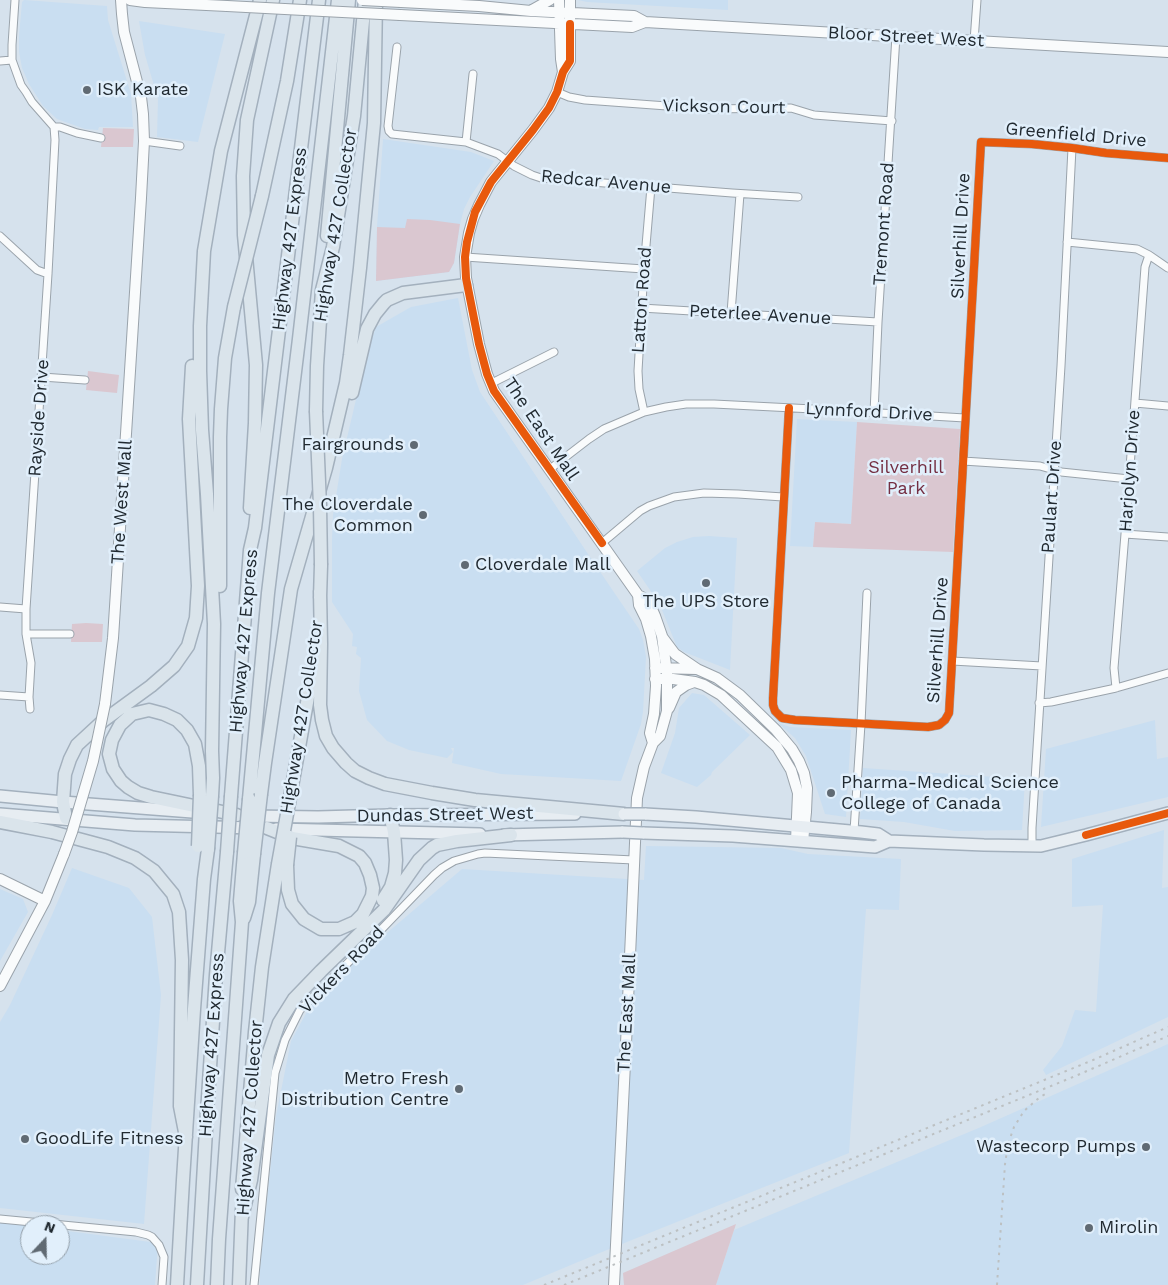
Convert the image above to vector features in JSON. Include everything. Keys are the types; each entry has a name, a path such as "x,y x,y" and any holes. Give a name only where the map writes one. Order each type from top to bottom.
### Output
{"highway":[{"path":"213,778 214,624 200,371 204,251 221,151 260,0"},
{"path":"250,550 249,525 255,423 256,365 244,235 243,176 247,120 273,0"},
{"path":"206,796 213,778 217,752 220,641 220,438 223,376 234,307 262,196 287,81 300,0"},
{"name":"Highway 427 Express","path":"197,1285 216,975 250,550 255,528 319,0"},
{"name":"Highway 427 Express","path":"217,1285 242,922 240,901 249,854 249,799 268,594 338,0"},
{"path":"322,290 349,0"},
{"name":"Highway 427 Collector","path":"239,1285 242,1180 262,967 283,864 294,778 317,644 321,565 316,411 322,290 333,247 352,126 364,0"},
{"path":"249,854 261,794 291,589 326,468 346,384 359,284 374,123 376,0"},
{"path":"326,468 337,448 367,329 380,307 387,300 403,293 466,285"},
{"path":"66,818 63,802 65,774 77,745 103,721 151,686 174,666 188,646 193,632 198,594 190,419 194,351 200,326"},
{"path":"320,591 320,704 322,720 326,736 338,754 350,767 360,774 385,784 403,788 475,800 624,814"},
{"path":"178,1285 183,1180 204,879 203,847 206,796 195,744 187,730 177,720 149,710 132,714 120,725 112,740 109,754 113,770 124,784 138,793 151,797 237,815"},
{"path":"364,929 391,887 395,873 394,832 390,815"},
{"path":"0,822 98,844 126,854 154,871 173,894 178,912 182,960 180,1106 186,1137"},
{"path":"267,828 292,838 339,846 359,856 365,863 370,875 372,896 363,914 355,922 339,929 321,929 304,919 292,904 283,864"},
{"path":"242,1217 251,1180 268,1054 279,1023 294,999 384,910 419,860 432,848 439,844 450,842 511,836"}],"main road":[{"name":"The West Mall","path":"0,986 46,901 64,854 93,761 105,704 113,635 144,142 141,97 124,32 122,0"},
{"name":"Bloor Street West","path":"130,0 400,15 565,18 634,16 645,22 1168,52"},
{"name":"Bloor Street West","path":"364,0 479,6 531,11 565,18"},
{"path":"531,11 550,0"},
{"name":"The East Mall","path":"559,0 565,18 570,61 563,72 557,92 549,108 491,182 475,212 465,257 466,285 490,384 638,595 648,600 656,616 662,636 667,674 667,711 660,736 653,743 644,767 637,798 614,1285"},
{"name":"The East Mall","path":"565,18 570,0"},
{"path":"122,21 131,9 145,2"},
{"name":"The East Mall","path":"638,595 639,605 651,636 655,668 654,714 650,733 653,743"},
{"path":"662,636 676,654 697,669 717,678 731,688 776,730 792,749 804,774 807,796 799,841"},
{"path":"655,668 667,674 704,685 721,695 777,747 791,770 798,793 801,827"},
{"path":"655,679 667,674 697,669"},
{"path":"667,711 676,692 686,685 695,682"},
{"name":"Dundas Street West","path":"0,796 237,815 318,817 646,814 854,831 878,834 889,840 1032,846 1057,843 1168,813"},
{"name":"Dundas Street West","path":"0,814 134,825 511,836 642,832 733,836 875,847 889,840"},
{"path":"0,880 46,901"}],"street":[{"path":"15,0 12,60 19,79 32,102 54,127 101,138"},
{"path":"974,41 977,0"},
{"name":"Tremont Road","path":"874,413 896,36"},
{"name":"Redcar Avenue","path":"397,47 388,126 389,131 394,135 466,142 498,154 507,162 541,178 798,197"},
{"path":"0,61 12,60"},
{"path":"466,142 473,74"},
{"name":"Vickson Court","path":"557,92 569,97 585,100 708,109 791,108 814,115 892,121"},
{"name":"Rayside Drive","path":"30,709 31,663 26,634 26,609 48,274 55,140 54,127"},
{"path":"144,142 180,146"},
{"name":"Greenfield Drive","path":"981,142 1032,144 1168,158"},
{"name":"Silverhill Drive","path":"789,408 774,708 779,716 789,720 928,727 941,724 948,713 952,661 981,142"},
{"name":"Paulart Drive","path":"1032,846 1072,148"},
{"name":"Latton Road","path":"644,412 638,376 651,187"},
{"path":"731,314 740,194"},
{"path":"0,236 37,270 48,274"},
{"path":"1068,242 1131,248 1149,255 1168,268"},
{"name":"Harjolyn Drive","path":"1116,688 1114,668 1126,534 1145,267 1149,255"},
{"path":"465,257 644,269"},
{"name":"Peterlee Avenue","path":"642,308 878,322"},
{"path":"490,384 554,352"},
{"path":"42,377 86,380"},
{"path":"1135,403 1168,406"},
{"name":"Lynnford Drive","path":"550,469 604,429 644,412 686,404 965,418"},
{"path":"963,462 1040,466 1061,472 1129,478"},
{"path":"602,543 640,511 648,506 674,497 704,493 783,498"},
{"path":"1126,534 1168,537"},
{"path":"854,831 867,594"},
{"path":"0,607 26,609"},
{"path":"26,634 70,634"},
{"path":"952,661 1042,666"},
{"path":"1039,703 1116,688 1168,673"},
{"path":"0,695 29,697"},
{"name":"Vickers Road","path":"254,1285 275,1073 285,1040 300,1010 434,875 454,861 485,853 634,860"},
{"path":"0,1218 136,1232 152,1237 159,1245 164,1257 162,1285"}],"shaded area":[{"path":"24,0 107,6 108,20 131,94 133,127 99,127 98,130 85,129 57,119 43,106 29,84 22,68 19,52 22,2"},
{"path":"578,0 728,0 728,10 587,2"},
{"path":"139,21 225,34 198,142 157,137 158,99 145,55"},
{"path":"383,139 471,152 494,161 464,209 454,263 449,272 376,281 377,227"},
{"name":"Cloverdale Mall","path":"458,298 472,370 480,392 639,629 643,640 646,657 643,712 641,724 621,781 501,774 452,763 454,748 451,748 453,752 447,758 409,750 387,741 367,720 359,691 361,658 356,654 357,647 352,646 353,634 332,602 333,515 342,459 367,353 376,327 411,307"},
{"path":"797,419 857,422 851,524 815,522 813,547 790,546"},
{"path":"693,537 737,538 730,670 684,652 677,647 662,610 637,571 665,548 677,542"},
{"path":"692,693 704,695 750,735 697,787 661,773 675,733 679,708"},
{"path":"1155,720 1157,759 1168,757 1168,797 1041,827 1046,749"},
{"path":"778,723 790,727 851,730 846,817 825,814 806,756 795,738"},
{"path":"863,768 1025,779 1022,830 955,831 904,822 860,819"},
{"path":"1164,830 1162,888 1168,887 1168,1017 1046,1075 1043,1070 1062,1046 1075,1010 1096,1012 1103,905 1072,907 1072,859"},
{"path":"646,846 781,848 808,854 901,859 899,910 866,909 849,1153 523,1285 260,1285 260,1267 276,1116 291,1041 310,1006 354,961 462,869 644,880"},
{"path":"72,868 129,888 152,917 161,995 144,1224 0,1208 0,1022 10,1005"},
{"path":"0,889 23,899 28,912 0,961"},
{"path":"1168,1044 1168,1285 716,1285 734,1230 981,1127"},
{"path":"0,1221 20,1224 20,1265 70,1265 70,1231 158,1243 155,1285 0,1285"}],"green space":[{"path":"103,128 134,129 133,147 101,147"},
{"path":"407,219 460,224 454,263 449,272 376,281 377,227 405,228"},
{"path":"88,371 119,375 117,393 86,390"},
{"name":"Silverhill Park","path":"857,422 960,429 953,552 813,547 815,522 851,524"},
{"path":"72,624 103,624 102,642 71,642"},
{"path":"736,1224 716,1285 624,1285 623,1273"}],"railway":[{"path":"544,1285 1093,1060 1168,1027"},
{"path":"564,1285 1073,1077 1168,1036"},
{"path":"997,1285 1008,1144 1014,1127 1024,1111 1049,1092"}],"cycle path":[{"path":"570,24 570,61 563,72 557,92 549,108 491,182 475,212 467,242 465,257 466,278 479,344 494,391 602,543"},
{"path":"789,408 773,698 775,711 782,718 795,720 928,727 939,725 949,713 981,142 1032,144 1168,158"},
{"path":"1086,835 1168,813"}],"place":[{"name":"ISK Karate","path":"87,90"},
{"name":"Fairgrounds","path":"414,445"},
{"name":"The Cloverdale Common","path":"423,515"},
{"name":"Cloverdale Mall","path":"465,565"},
{"name":"The UPS Store","path":"706,583"},
{"name":"Pharma-Medical Science College of Canada","path":"831,793"},
{"name":"Metro Fresh Distribution Centre","path":"459,1089"},
{"name":"GoodLife Fitness","path":"25,1139"},
{"name":"Wastecorp Pumps","path":"1146,1147"},
{"name":"Mirolin","path":"1089,1228"}]}
